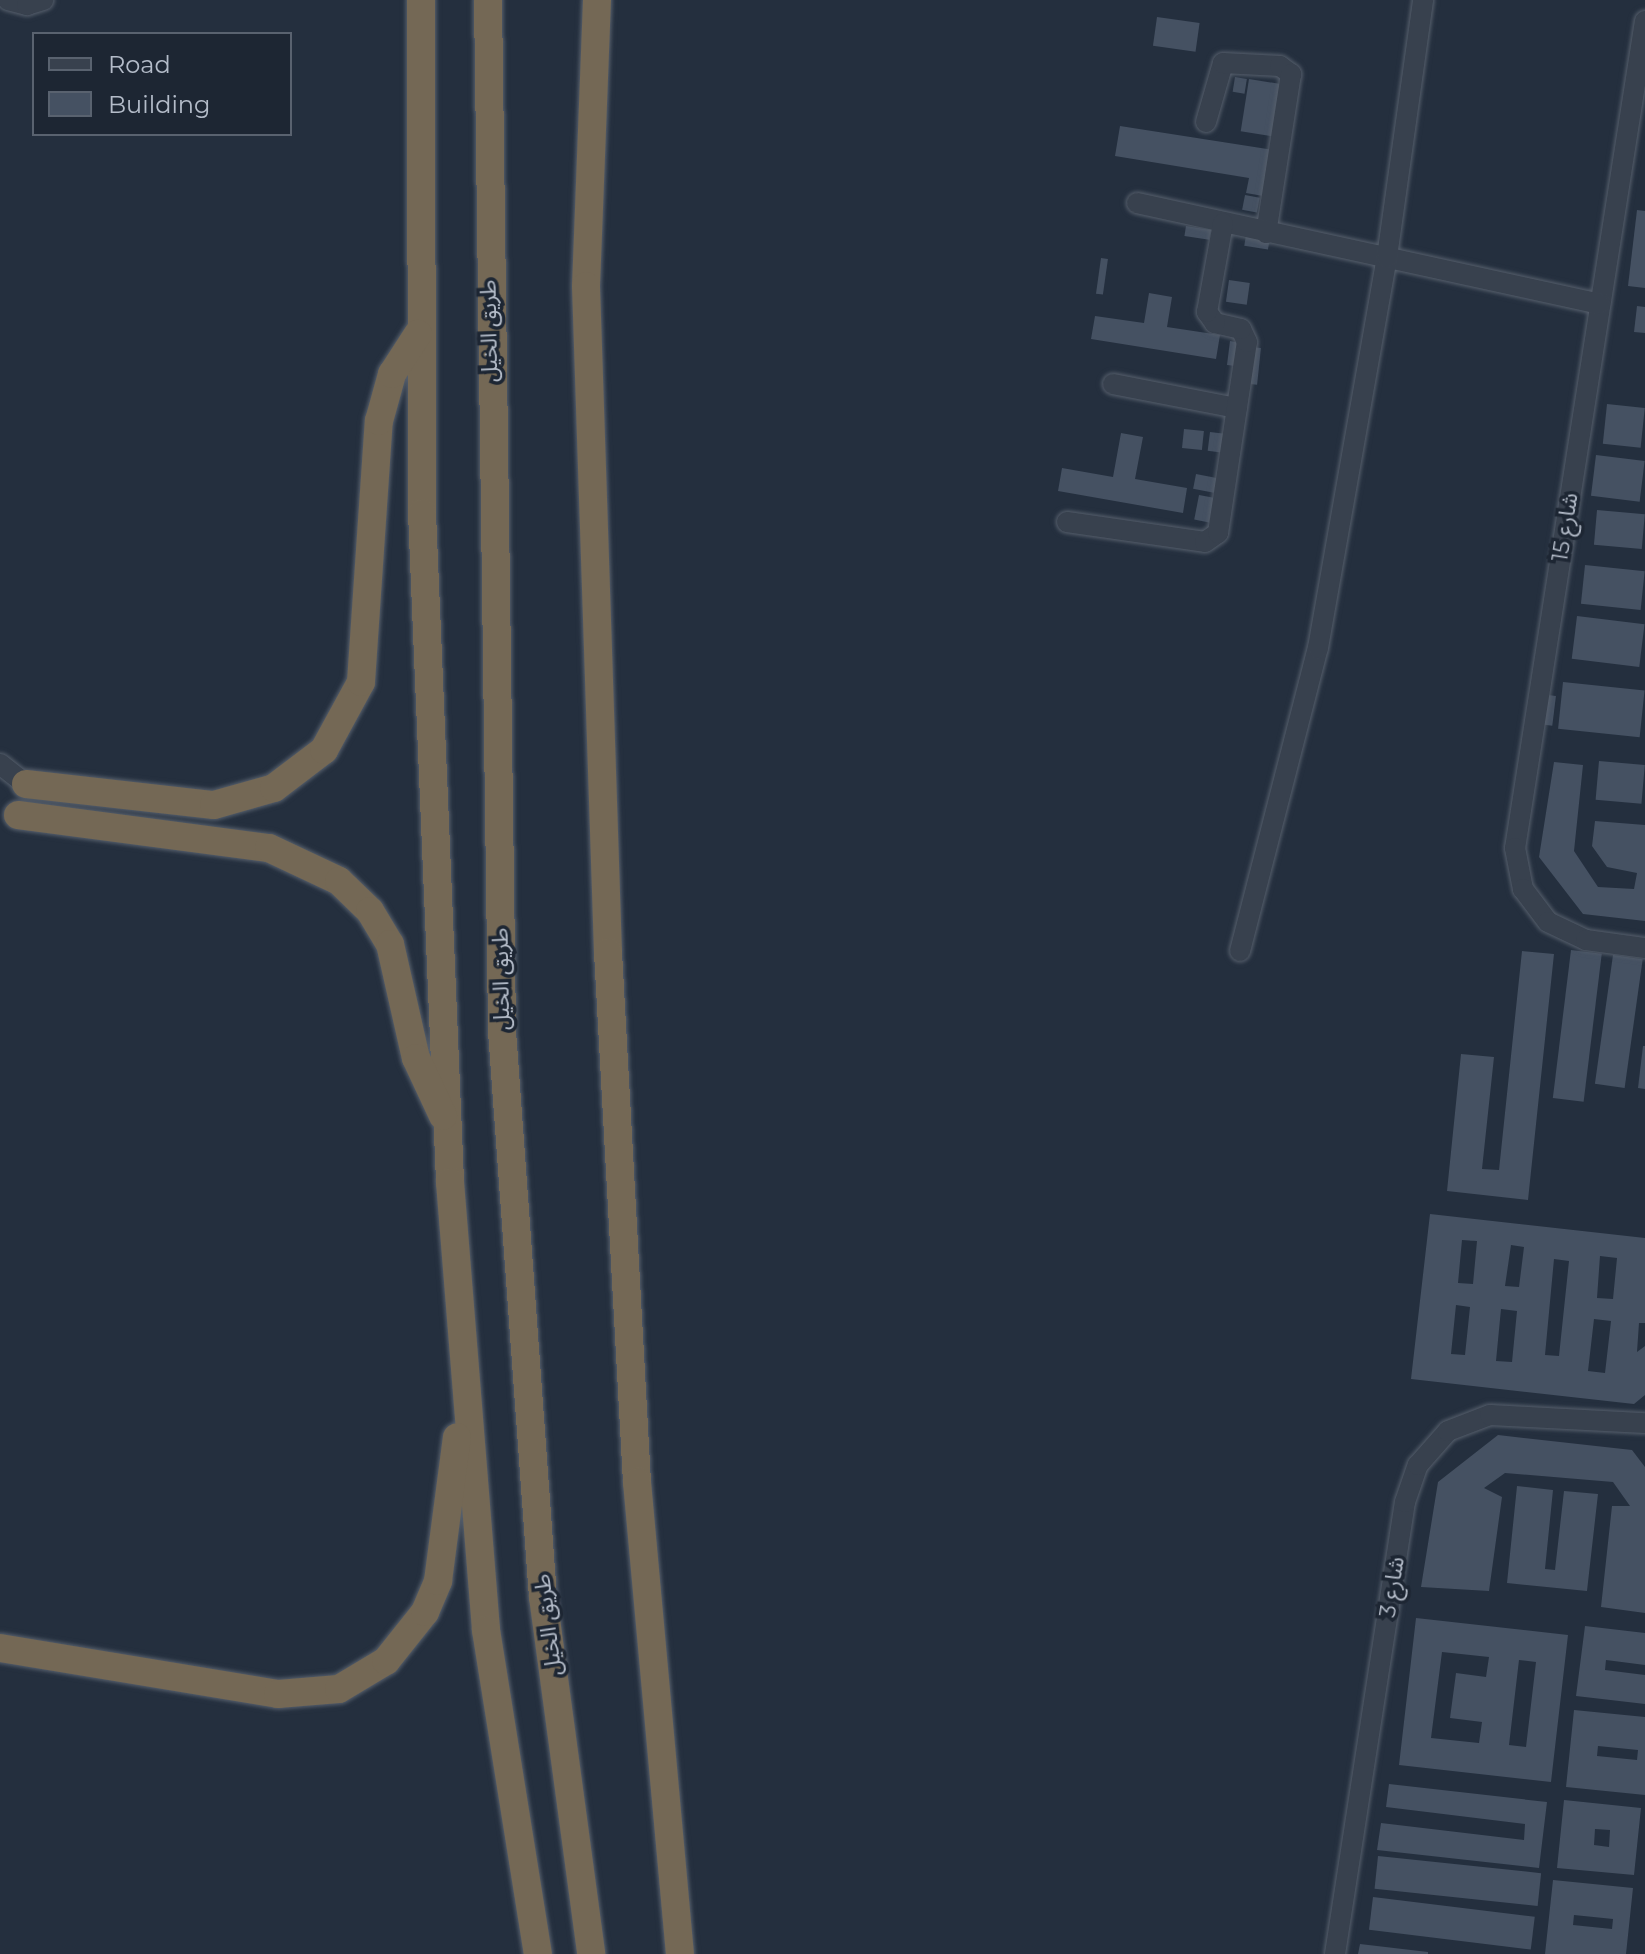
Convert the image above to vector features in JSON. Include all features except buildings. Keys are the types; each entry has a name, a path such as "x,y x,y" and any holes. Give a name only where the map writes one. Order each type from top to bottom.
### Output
{"highway":[{"path":"421,0 418,334 447,1123 464,1384 486,1630 538,1954"},
{"name":"طريق الخيل","path":"488,0 502,1031 543,1597 591,1954"},
{"path":"597,0 586,286 608,952 637,1482 680,1954"},
{"path":"13,782 214,805 274,788 324,750 361,682 379,421 392,374 418,334"},
{"path":"6,816 269,848 339,881 390,944 416,1058 447,1123"},
{"path":"0,1648 278,1694 317,1694 355,1681 414,1630 438,1581 464,1384"}],"street":[{"path":"8,0 27,5 43,0"},
{"path":"1240,951 1310,690 1387,257 1423,0"},
{"name":"شارع 15","path":"1645,21 1515,862 1529,902 1559,930 1645,948"},
{"path":"1206,122 1223,63 1280,66 1291,74 1266,233"},
{"path":"1137,203 1600,304"},
{"path":"1067,522 1200,542 1215,538 1247,337 1241,329 1215,323 1207,312 1223,223"},
{"path":"1113,384 1237,408"},
{"path":"0,764 13,782"},
{"name":"شارع 3","path":"1335,1954 1405,1502 1418,1465 1448,1431 1490,1415 1645,1423"}]}
